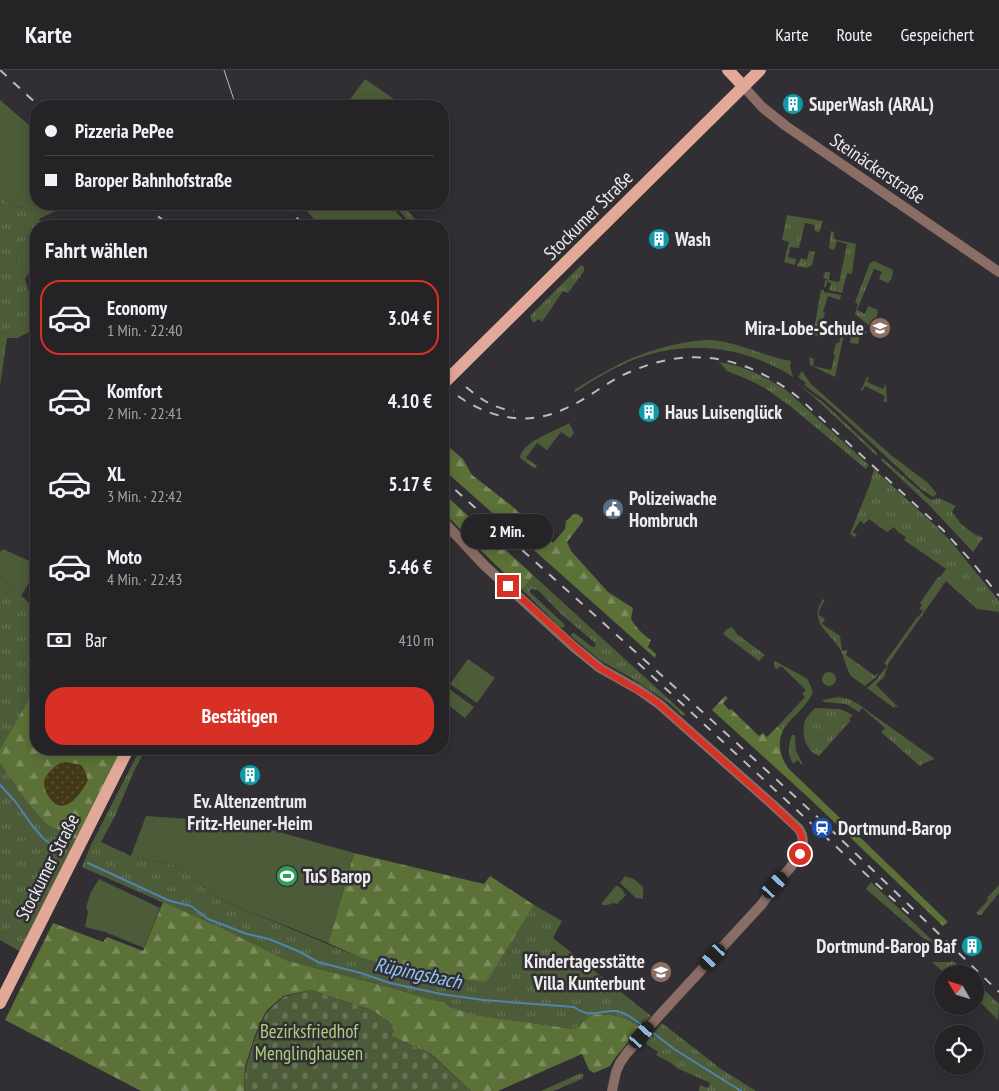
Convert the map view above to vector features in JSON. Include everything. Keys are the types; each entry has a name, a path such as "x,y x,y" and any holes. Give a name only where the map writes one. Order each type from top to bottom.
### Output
{"main road":[{"path":"728,70 744,86"},
{"name":"Stockumer Straße","path":"449,379 760,70"},
{"name":"Stockumer Straße","path":"0,1003 125,755"}],"street":[{"name":"Steinäckerstraße","path":"744,86 762,107 781,123 999,272"},
{"path":"449,527 486,566 574,647 600,668 651,698 772,804 798,828 802,835 802,850 798,858 768,896 642,1035 620,1063 614,1078 612,1091"}],"green space":[{"path":"365,79 395,100 349,100"},
{"path":"0,100 30,126 30,209 13,206 0,198"},
{"path":"0,198 13,206 30,209 35,220 30,220 30,234 17,253 16,265 29,273 25,279 30,295 30,332 17,338 7,338 0,386"},
{"path":"30,210 58,210 39,220 35,220"},
{"path":"306,210 394,210 404,220 315,220"},
{"path":"398,210 407,210 416,220 408,220"},
{"path":"787,215 823,221 819,233 814,230 815,225 805,223 799,248 790,247 788,257 796,259 795,265 784,262 789,242 782,240"},
{"path":"831,231 834,232 834,239 856,244 852,274 847,273 842,293 829,290 831,283 827,282 826,287 824,287 825,280 828,281 823,278 825,272 830,272 829,280 839,282 847,244 837,241 834,250 829,248"},
{"path":"30,234 29,273 16,265 17,253"},
{"path":"809,251 815,252 812,265 807,268 797,266 801,258 807,260"},
{"path":"874,261 893,270 892,278 888,283 879,279 882,272 874,269 857,310 865,314 868,306 878,310 875,323 871,327 855,314 858,304 855,302 870,263"},
{"path":"581,265 584,267 584,271 568,293 563,291 542,322 538,319 534,323 531,315"},
{"path":"821,290 841,295 840,300 828,296 819,337 813,335"},
{"path":"852,323 867,332 860,336 858,344 850,343 851,335 848,333"},
{"path":"845,324 835,377 810,365 809,357 814,359 813,366 831,370 836,343 839,343"},
{"path":"706,340 738,345 791,361 790,366 793,377 774,366 734,352 713,348 692,348 649,354 628,362 575,392 574,390 624,362 647,352 670,345"},
{"path":"719,362 754,372 786,390 869,465 866,469 790,406 765,388 727,371"},
{"path":"802,371 810,383 891,455 928,483 937,494 933,497 921,489 837,411 804,385 806,383 798,377"},
{"path":"867,377 869,377 867,382 883,389 886,384 887,402 883,401 885,396 865,386 861,390"},
{"path":"795,382 824,403 875,451 877,456 815,398"},
{"path":"569,423 574,433 570,438 561,432 547,450 537,443 526,458 537,466 536,468 520,458 526,447 533,442"},
{"path":"449,447 463,459 472,475 512,506 553,543 565,529 566,521 574,514 583,518 583,521 567,542 571,551 608,592 633,608 631,619 640,631 651,640 648,647 656,654 655,658 449,474"},
{"path":"882,458 927,497 932,500 939,498 956,506 952,512 962,525 983,538 973,552 930,506 881,460"},
{"path":"874,469 937,527 999,601 999,612 977,609 946,581 888,664 884,677 876,685 898,707 895,706 894,708 867,688 887,666 884,663 923,611 919,609 922,605 920,603 946,569 904,540 906,537 894,527 887,532 869,519 864,524 860,521 853,532 857,535 855,537 850,534"},
{"path":"449,498 533,575 525,587 521,589 449,517"},
{"path":"3,549 30,561 30,581 21,596 0,577 0,552"},
{"path":"533,575 685,714 683,716 669,703 601,661 572,637 571,634 574,633 594,647 596,645 594,642 561,614 538,590 531,589 530,592 565,626 560,627 521,589 525,587"},
{"path":"0,577 30,604 30,697 0,749"},
{"path":"823,599 825,600 819,615 825,619 822,624 840,636 842,651 847,650 846,655 875,676 879,672 876,677 865,686 850,675 840,649 819,621 818,614 819,607"},
{"path":"732,627 737,634 765,655 759,661 723,634"},
{"path":"468,659 495,678 477,703 450,684"},
{"path":"775,661 806,678 813,692 811,697 783,730 777,727 805,697 802,694 806,690 781,666 777,669 775,668"},
{"path":"826,672 832,672 836,679 832,686 826,686 822,682 822,676"},
{"path":"449,689 474,707 465,718 449,706"},
{"path":"725,696 728,698 723,703 759,736 763,733 767,737 777,727 783,730 780,750 788,768 948,922 943,926 809,798 712,710"},
{"path":"30,697 30,755 121,755 76,839 47,825 29,805 0,763 0,749"},
{"path":"838,697 849,699 858,704 935,759 920,766 881,732 885,728 862,708 859,712 846,704 824,702 822,700"},
{"path":"815,708 840,709 853,715 849,719 851,720 819,756 808,748 804,734 805,720"},
{"path":"792,735 795,735 796,751 803,765 797,760 794,764 790,758 789,746"},
{"path":"137,755 143,755 101,842 131,856 183,867 197,882 219,899 361,958 438,977 483,982 488,980 534,905 562,921 553,938 651,1016 641,1027 618,1016 593,1014 574,1029 475,1015 450,1007 441,1001 288,961 228,931 82,867 91,845"},
{"path":"0,763 29,805 47,825 76,839 21,952 0,940"},
{"name":"TuS Barop","path":"146,816 247,823 354,853 328,943 219,899 197,882 183,867 131,856"},
{"path":"354,853 484,884 490,876 534,905 488,980 484,982 438,977 361,958 328,943"},
{"path":"625,876 634,879 643,887 643,899 636,898 620,883"},
{"path":"99,879 160,908 144,948 105,932 85,927 88,912 86,907 91,892"},
{"path":"871,882 936,944 923,938 866,889"},
{"path":"999,885 999,893 981,915 976,913 988,900 987,898"},
{"path":"616,886 623,890 626,895 617,904 602,905 601,904"},
{"path":"163,902 228,931 288,961 441,1001 450,1007 475,1015 574,1029 593,1014 607,1015 618,1016 641,1027 610,1066 594,1073 589,1070 582,1054 498,1091 471,1091 431,1054 391,1036 395,1026 372,1010 311,990 283,996 266,1011 255,1035 245,1067 244,1091 141,1091 5,1020 53,923 103,942 107,937 143,951"},
{"path":"953,961 957,965 935,965 932,962"},
{"name":"Bezirksfriedhof Menglinghausen","path":"311,990 372,1010 395,1026 391,1036 430,1054 471,1091 244,1091 246,1067 256,1035 267,1012 283,997"},
{"path":"984,990 999,1004 998,1020 984,1006"},
{"path":"662,1023 721,1069 756,1091 699,1091 700,1085 708,1088 710,1083 677,1068 656,1055 658,1052 646,1044"},
{"path":"581,1073 584,1075 582,1079 553,1091 541,1091"}],"sand":[{"path":"62,762 81,765 88,780 72,802 60,806 49,797 45,790 44,782 49,773"}],"waterway":[{"name":"Rüpingsbach","path":"0,785 15,801 43,838 63,851"},
{"name":"Rüpingsbach","path":"88,863 170,901 191,906 208,919 247,934 269,939 318,962 390,983 441,994 483,1000 574,1007 585,1013 616,1011 631,1017 645,1027"},
{"name":"Rüpingsbach","path":"651,1031 674,1049 741,1091"}],"tram line":[{"path":"224,70 234,100"}],"railway":[{"path":"0,70 32,100"},
{"path":"152,210 162,220"},
{"path":"290,210 299,220"},
{"path":"458,396 482,410 495,414 508,417 535,418 549,415 571,406 623,375 655,363 677,358 698,357 719,359 740,365 780,384 799,398 943,530 973,563 999,596"},
{"path":"466,387 488,403 514,411"},
{"path":"449,484 825,824 999,992"},
{"path":"638,663 911,916"}],"place":[{"name":"SuperWash (ARAL)","path":"793,104"},
{"name":"Wash","path":"659,239"},
{"name":"Mira-Lobe-Schule","path":"880,328"},
{"name":"Haus Luisenglück","path":"649,412"},
{"name":"Polizeiwache Hombruch","path":"613,509"},
{"name":"Ev. Altenzentrum Fritz-Heuner-Heim","path":"250,775"},
{"name":"Dortmund-Barop","path":"822,828"},
{"name":"TuS Barop","path":"287,876"},
{"name":"Dortmund-Barop Baf","path":"972,946"},
{"name":"Kindertagesstätte Villa Kunterbunt","path":"661,972"}],"route":[{"path":"508,586 574,647 600,668 651,698 772,804 802,835 803,842 800,854"}]}
